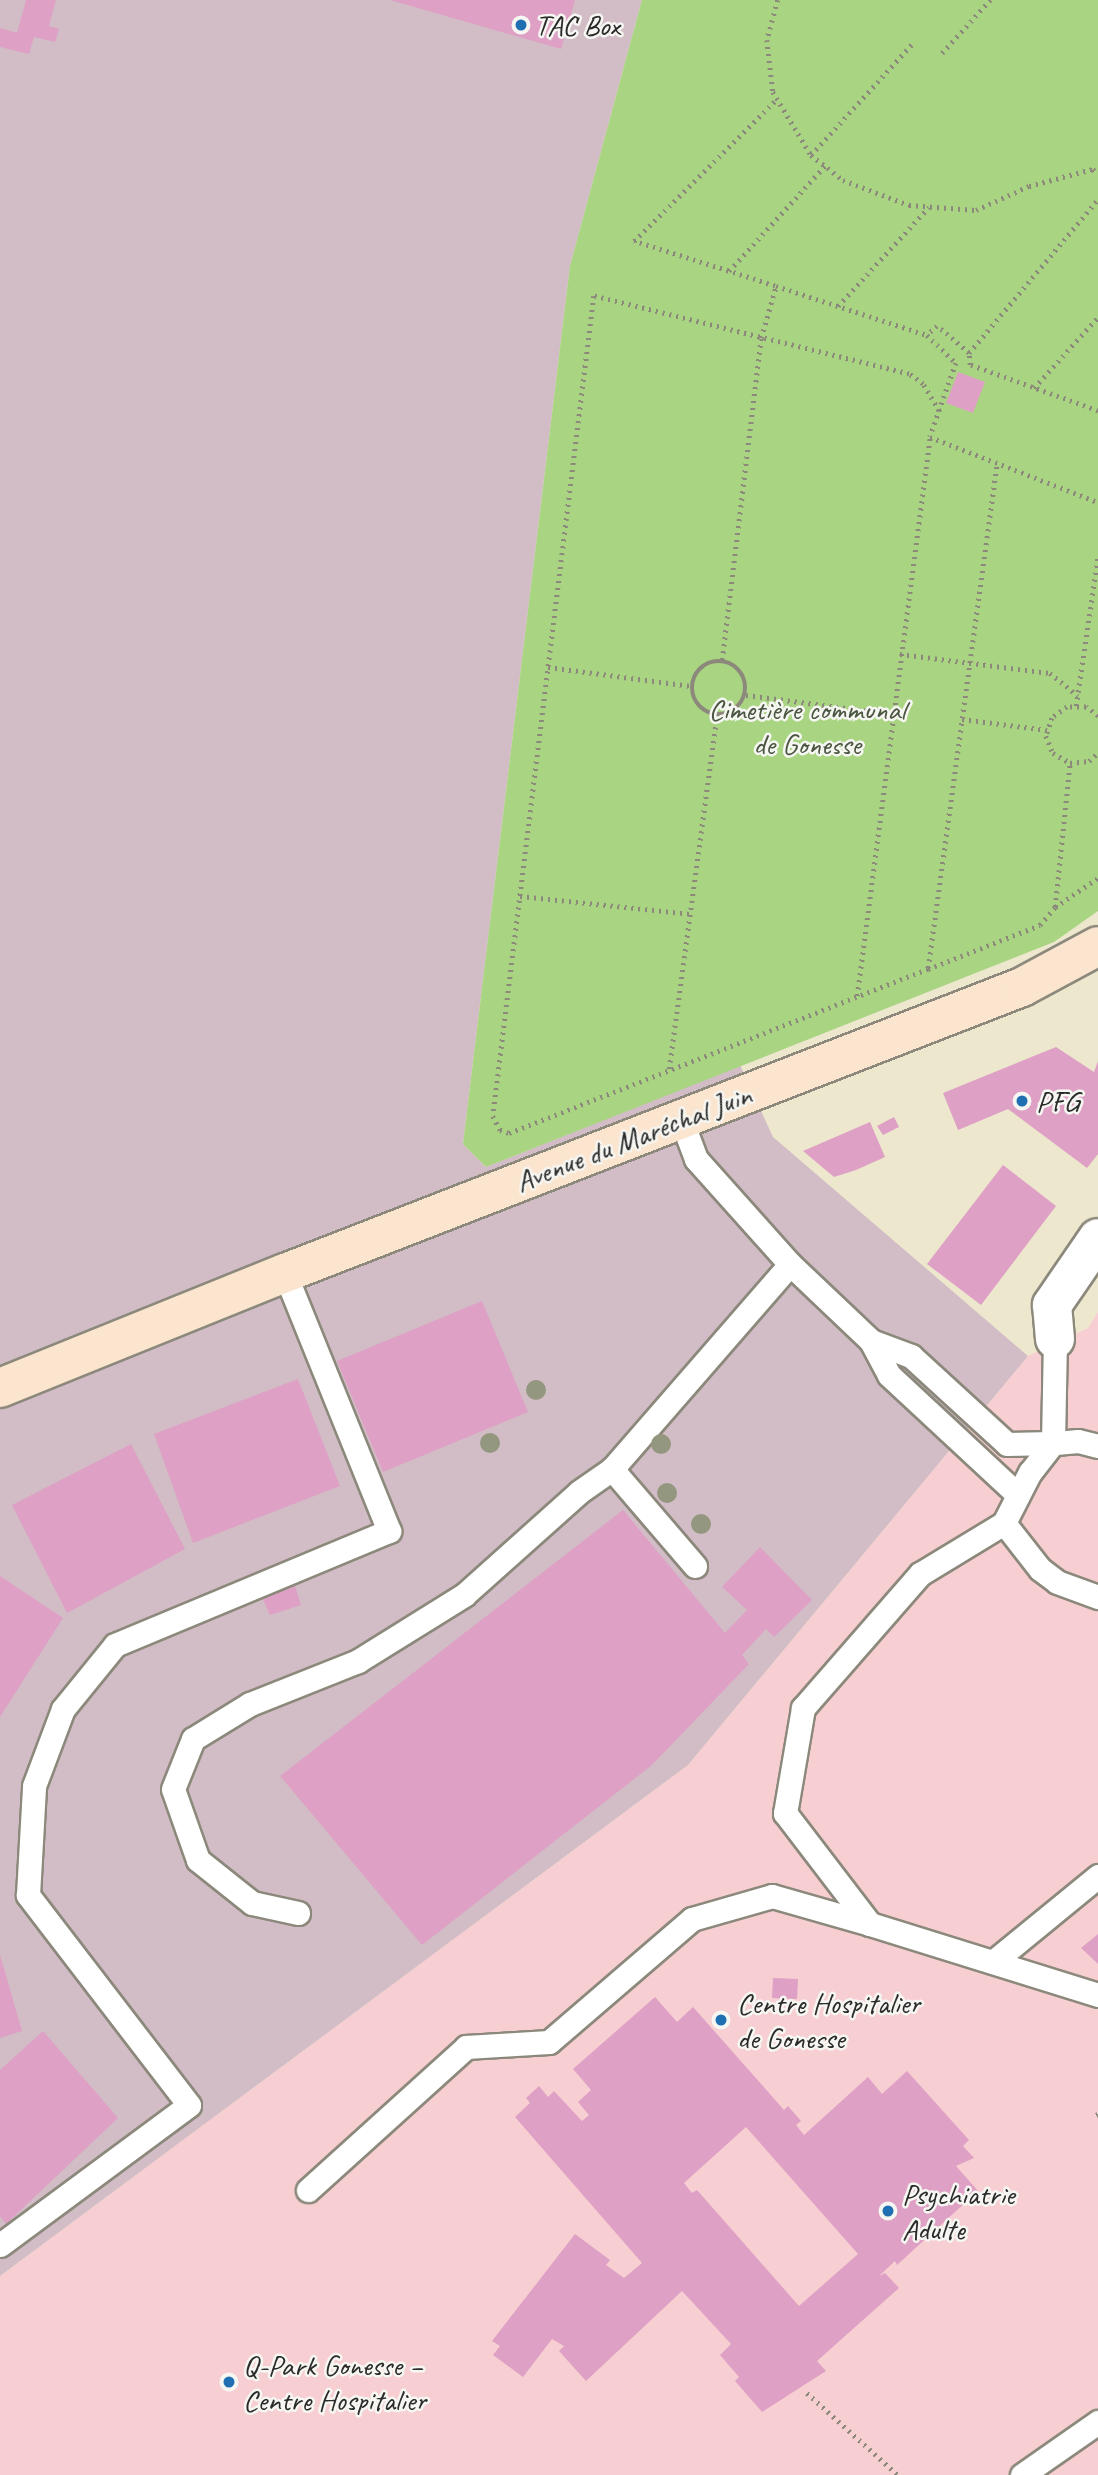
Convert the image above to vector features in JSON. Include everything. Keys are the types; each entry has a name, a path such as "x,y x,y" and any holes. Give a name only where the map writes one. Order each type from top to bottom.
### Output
{"street":[{"name":"Avenue du Maréchal Juin","path":"0,1388 285,1273 1022,987 1098,946"},
{"path":"1055,1339 1052,1305 1098,1238"},
{"name":"Avenue du Maréchal Juin","path":"0,1366 164,1321"}],"lane":[{"path":"681,1119 696,1160 790,1264 871,1341 889,1375 1018,1495"},
{"path":"298,1913 252,1903 198,1860 173,1790 193,1739 250,1704 358,1661 464,1595 579,1492 612,1469 790,1264"},
{"path":"0,2245 189,2105 28,1895 34,1786 63,1709 115,1645 389,1531 285,1273"},
{"path":"870,1924 785,1813 803,1708 920,1574 1004,1523 1018,1495 1054,1443 1055,1339"},
{"path":"871,1341 911,1356 1007,1444 1078,1441 1098,1446"},
{"path":"612,1469 695,1566"},
{"path":"1004,1523 1040,1569 1057,1582 1098,1597"},
{"path":"993,1962 1098,1876"},
{"path":"308,2190 466,2047 549,2042 692,1919 772,1896 1098,1995"},
{"path":"1022,2475 1098,2422"}],"path":[{"path":"778,0 767,40 777,99 811,155 843,180 909,205 975,210 1029,186 1093,169 1098,174"},
{"path":"942,53 990,0"},
{"path":"811,155 913,43"},
{"path":"777,99 634,241 927,335 956,363 930,437 857,996"},
{"path":"729,272 825,166"},
{"path":"969,354 1098,199"},
{"path":"838,306 929,207"},
{"path":"722,660 761,338 776,286"},
{"path":"939,411 923,384 909,374 594,296 493,1116 500,1130 509,1133 1040,925 1055,907 1098,878"},
{"path":"1034,388 1098,317"},
{"path":"927,335 937,326 969,354 970,365 1098,411"},
{"path":"930,437 1098,502"},
{"path":"928,969 997,463"},
{"path":"1076,706 1098,555"},
{"path":"900,654 1050,673 1078,696"},
{"path":"722,660 739,668 746,695 735,710 717,715 695,702 691,685 705,664 722,660"},
{"path":"548,667 691,685"},
{"path":"746,695 892,714"},
{"path":"1098,716 1076,706 1059,711 1047,730 1053,753 1070,763 1089,761 1098,753"},
{"path":"669,1070 717,715"},
{"path":"962,719 1047,730"},
{"path":"1055,907 1070,763"},
{"path":"520,896 690,914"},
{"path":"807,2393 898,2475"}],"shaded area":[{"path":"0,0 642,0 570,266 463,1144 486,1167 740,1065 773,1137 1028,1356 688,1765 0,2276"},
{"name":"Centre Hospitalier de Gonesse","path":"1098,1312 1098,2475 0,2475 0,2276 688,1765 1028,1356 1088,1328"}],"green space":[{"name":"Cimetière communal de Gonesse","path":"642,0 1098,0 1098,911 1054,942 486,1167 463,1144 570,266"}],"building":[{"path":"26,0 56,0 49,26 59,29 55,42 34,37 29,54 0,47 0,28 17,33"},
{"name":"TAC Box","path":"390,0 575,0 561,49"},
{"path":"958,372 985,382 973,413 946,403"},
{"name":"PFG","path":"1056,1047 1094,1072 1098,1061 1098,1154 1087,1168 1008,1109 958,1130 943,1093"},
{"path":"894,1117 899,1127 883,1135 877,1126"},
{"path":"870,1122 885,1157 856,1170 834,1177 803,1151"},
{"path":"1003,1165 1056,1206 981,1305 927,1264"},
{"path":"482,1301 528,1412 383,1472 337,1361"},
{"path":"298,1379 340,1486 193,1543 154,1434"},
{"path":"131,1444 185,1549 67,1613 12,1505"},
{"path":"623,1510 725,1633 747,1610 722,1587 760,1547 812,1600 774,1637 766,1629 742,1655 749,1664 652,1765 422,1945 280,1776"},
{"path":"0,1576 63,1618 0,1717"},
{"path":"295,1586 301,1605 270,1615 262,1597"},
{"path":"1098,1934 1098,1964 1081,1948"},
{"path":"0,1955 22,2031 0,2038"},
{"path":"773,1978 798,1979 797,1999 772,1998"},
{"name":"Psychiatrie Adulte","path":"655,1997 677,2022 693,2007 784,2110 788,2106 801,2121 796,2125 804,2135 868,2077 882,2094 907,2071 969,2140 963,2146 974,2158 956,2166 978,2191 897,2265 895,2261 879,2276 885,2273 899,2288 817,2361 826,2371 762,2412 735,2381 739,2377 720,2355 731,2344 682,2291 586,2381 559,2351 564,2346 552,2339 523,2377 493,2355 500,2346 492,2341 575,2234 610,2260 606,2265 624,2278 642,2263 515,2117 530,2103 526,2098 539,2086 548,2097 554,2091 582,2121 589,2115 578,2102 591,2090 573,2069","holes":["746,2127 858,2254 799,2306 697,2190 692,2193 684,2183"]},
{"path":"43,2031 118,2118 6,2224 0,2216 0,2070"}],"place":[{"name":"TAC Box","path":"521,25"},
{"name":"PFG","path":"1022,1101"},
{"name":"Centre Hospitalier de Gonesse","path":"721,2020"},
{"name":"Psychiatrie Adulte","path":"888,2211"},
{"name":"Q-Park Gonesse – Centre Hospitalier","path":"229,2382"}]}
